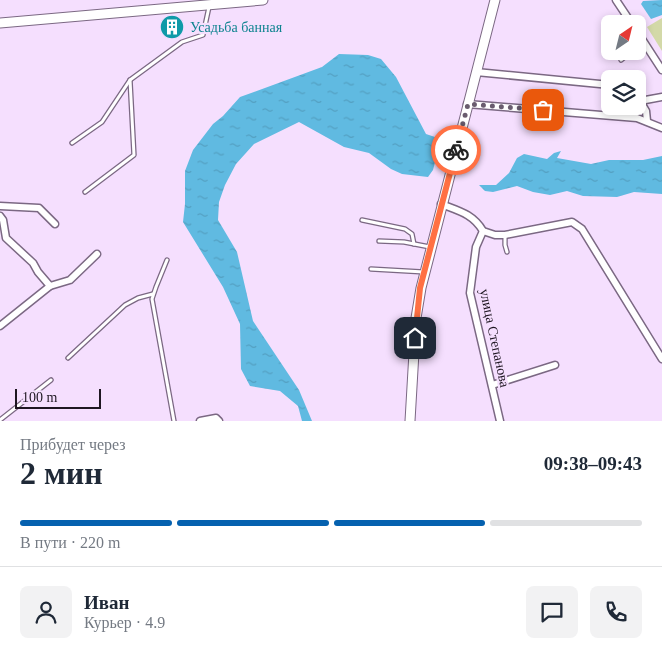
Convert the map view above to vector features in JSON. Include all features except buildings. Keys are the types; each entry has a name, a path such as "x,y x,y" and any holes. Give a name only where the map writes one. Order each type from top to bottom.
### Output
{"main road":[{"path":"0,23 263,0"},
{"path":"410,421 416,318 424,272 495,0"}],"street":[{"path":"616,0 626,15"},
{"path":"646,51 662,70"},
{"path":"476,72 601,84"},
{"path":"646,98 662,97"},
{"path":"468,104 637,118 662,128"},
{"path":"646,111 648,121"},
{"path":"441,204 473,218 483,232 495,235 505,235 572,222 582,229 662,359"},
{"path":"0,206 39,208 55,224"},
{"path":"0,216 3,220 6,238 33,263 50,286"},
{"name":"улица Степанова","path":"483,232 476,247 470,293 500,421"},
{"path":"3,324 50,286 70,280 97,254"},
{"path":"492,385 555,365"},
{"path":"200,421 216,418 219,421"}],"lane":[{"path":"72,143 102,122 130,80 182,42 203,35 210,4"},
{"path":"85,192 134,155 130,80"},
{"path":"362,220 405,229 412,234 414,244"},
{"path":"505,235 507,252"},
{"path":"379,241 404,242 430,247"},
{"path":"167,260 153,294 153,307 174,421"},
{"path":"371,270 424,272"},
{"path":"68,358 125,305 138,298 153,294"},
{"path":"0,420 51,380"}],"green space":[{"path":"662,18 662,51 647,27"}],"water":[{"path":"662,0 662,15 651,19 641,4 643,1"},
{"path":"339,54 368,55 381,59 396,77 426,134 441,139 433,170 428,177 402,174 391,169 369,153 344,147 299,122 254,144 236,164 225,185 219,202 218,220 237,252 253,321 299,390 312,421 302,421 298,406 280,391 250,386 241,369 240,324 223,287 183,222 185,171 193,150 213,124 240,97 322,67"},
{"path":"561,151 557,158 591,164 609,160 643,160 662,156 662,194 634,192 617,197 583,196 567,191 550,195 533,192 517,186 493,192 485,191 479,185 496,185 509,173 517,158 524,154 547,159 554,153"}],"way so far":[{"path":"456,150 468,104 543,110"}],"place":[{"name":"Усадьба банная","path":"172,27"}],"route":[{"path":"415,338 420,288 456,150"}]}
